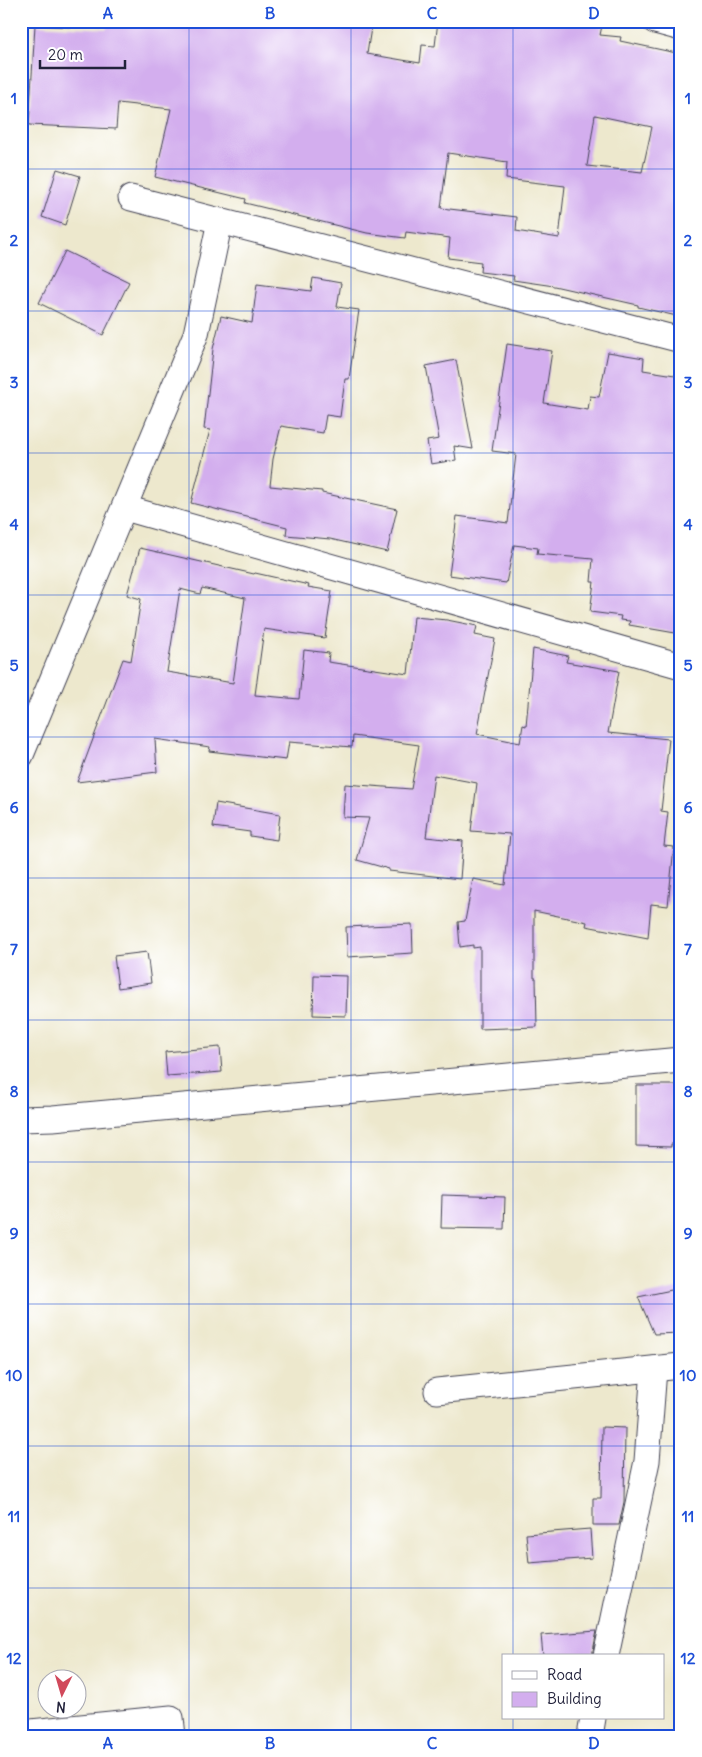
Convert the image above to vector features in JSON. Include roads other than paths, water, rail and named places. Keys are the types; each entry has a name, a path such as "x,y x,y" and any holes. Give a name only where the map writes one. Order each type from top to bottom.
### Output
{"street":[{"path":"655,21 681,28"},
{"path":"131,198 681,340"},
{"path":"21,755 196,334 220,221"},
{"path":"125,508 681,666"},
{"path":"21,1119 63,1117 681,1060"},
{"path":"437,1390 681,1366"},
{"path":"606,1654 647,1461 654,1369"},
{"path":"21,1733 171,1718 172,1736"},
{"path":"590,1736 594,1720"}]}
